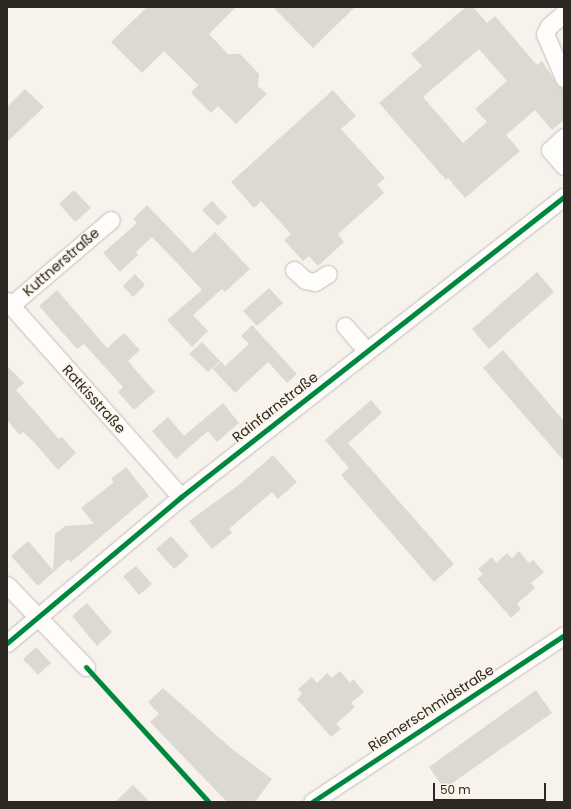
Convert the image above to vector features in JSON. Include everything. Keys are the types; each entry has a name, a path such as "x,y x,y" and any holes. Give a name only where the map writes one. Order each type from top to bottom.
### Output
{"street":[{"path":"564,13 549,26 545,34 564,78"},
{"path":"564,137 550,150 564,166"},
{"name":"Rainfarnstraße","path":"7,643 37,616 181,497 564,196"},
{"name":"Kuttnerstraße","path":"9,303 110,220"},
{"path":"294,270 305,280 315,282 328,274"},
{"name":"Ratkisstraße","path":"9,303 181,497"},
{"path":"345,326 367,351"},
{"path":"7,585 86,667"},
{"name":"Riemerschmidstraße","path":"312,802 564,635"}],"building":[{"path":"147,7 236,7 209,34 228,54 240,54 259,74 258,86 267,94 236,124 218,106 211,113 191,93 198,85 164,51 142,73 111,42"},
{"path":"273,7 355,7 313,48"},
{"path":"466,7 473,7 487,23 495,16 537,65 542,61 558,86 564,88 564,120 552,130 535,110 506,135 520,151 465,198 448,178 446,180 379,103 422,66 411,54","holes":["479,49 507,81 475,109 487,122 463,143 423,97"]},
{"path":"25,89 44,107 7,142 7,107"},
{"path":"333,90 356,116 341,129 385,178 377,185 384,193 338,234 344,242 318,266 309,256 303,261 284,240 291,234 261,201 254,208 231,182"},
{"path":"74,190 91,208 75,222 59,204"},
{"path":"212,201 227,217 218,226 202,210"},
{"path":"147,205 193,253 215,232 250,269 225,292 222,289 193,315 208,331 192,347 167,320 202,290 178,264 152,237 136,252 138,255 120,272 103,253 137,223 133,219"},
{"path":"537,272 554,292 489,349 472,329"},
{"path":"135,274 145,285 133,297 123,286"},
{"path":"269,288 283,303 257,326 243,311"},
{"path":"57,290 107,348 124,333 140,350 128,361 155,392 134,410 118,392 123,387 84,344 77,349 39,306"},
{"path":"252,325 297,374 287,383 268,362 235,393 213,369 221,361 225,366 249,344 241,336"},
{"path":"202,342 220,361 208,372 189,354"},
{"path":"503,350 564,421 564,461 483,368"},
{"path":"7,366 24,383 16,390 59,439 62,437 76,453 58,470 32,440 23,432 20,435 7,420"},
{"path":"371,400 382,413 348,443 454,564 434,582 341,475 349,468 325,440"},
{"path":"223,403 239,423 217,442 208,431 176,459 152,431 168,417 184,436"},
{"path":"273,455 297,482 278,499 272,492 229,529 232,533 212,549 189,521 240,484"},
{"path":"126,467 149,496 71,562 68,559 38,586 11,556 28,541 53,570 55,534 65,526 94,524 81,508 114,482 111,479"},
{"path":"171,536 189,556 174,569 156,549"},
{"path":"519,551 529,563 533,560 544,572 531,583 535,588 517,604 521,609 511,618 477,579 483,574 478,569 492,557 496,563 507,553 512,558"},
{"path":"136,566 152,584 139,595 123,576"},
{"path":"87,603 112,632 97,646 72,616"},
{"path":"36,647 51,663 38,675 23,659"},
{"path":"340,671 350,683 353,679 364,692 351,703 355,707 336,724 341,729 331,737 297,699 302,694 298,689 312,677 317,683 327,673 332,678"},
{"path":"163,688 232,749 272,779 255,802 227,802 150,722 159,714 148,702"},
{"path":"536,690 552,713 444,789 429,767"},
{"path":"133,785 150,802 115,802"}],"cycle path":[{"path":"7,643 181,497 564,197"},
{"path":"312,802 564,635"},
{"path":"86,667 209,802"}]}
